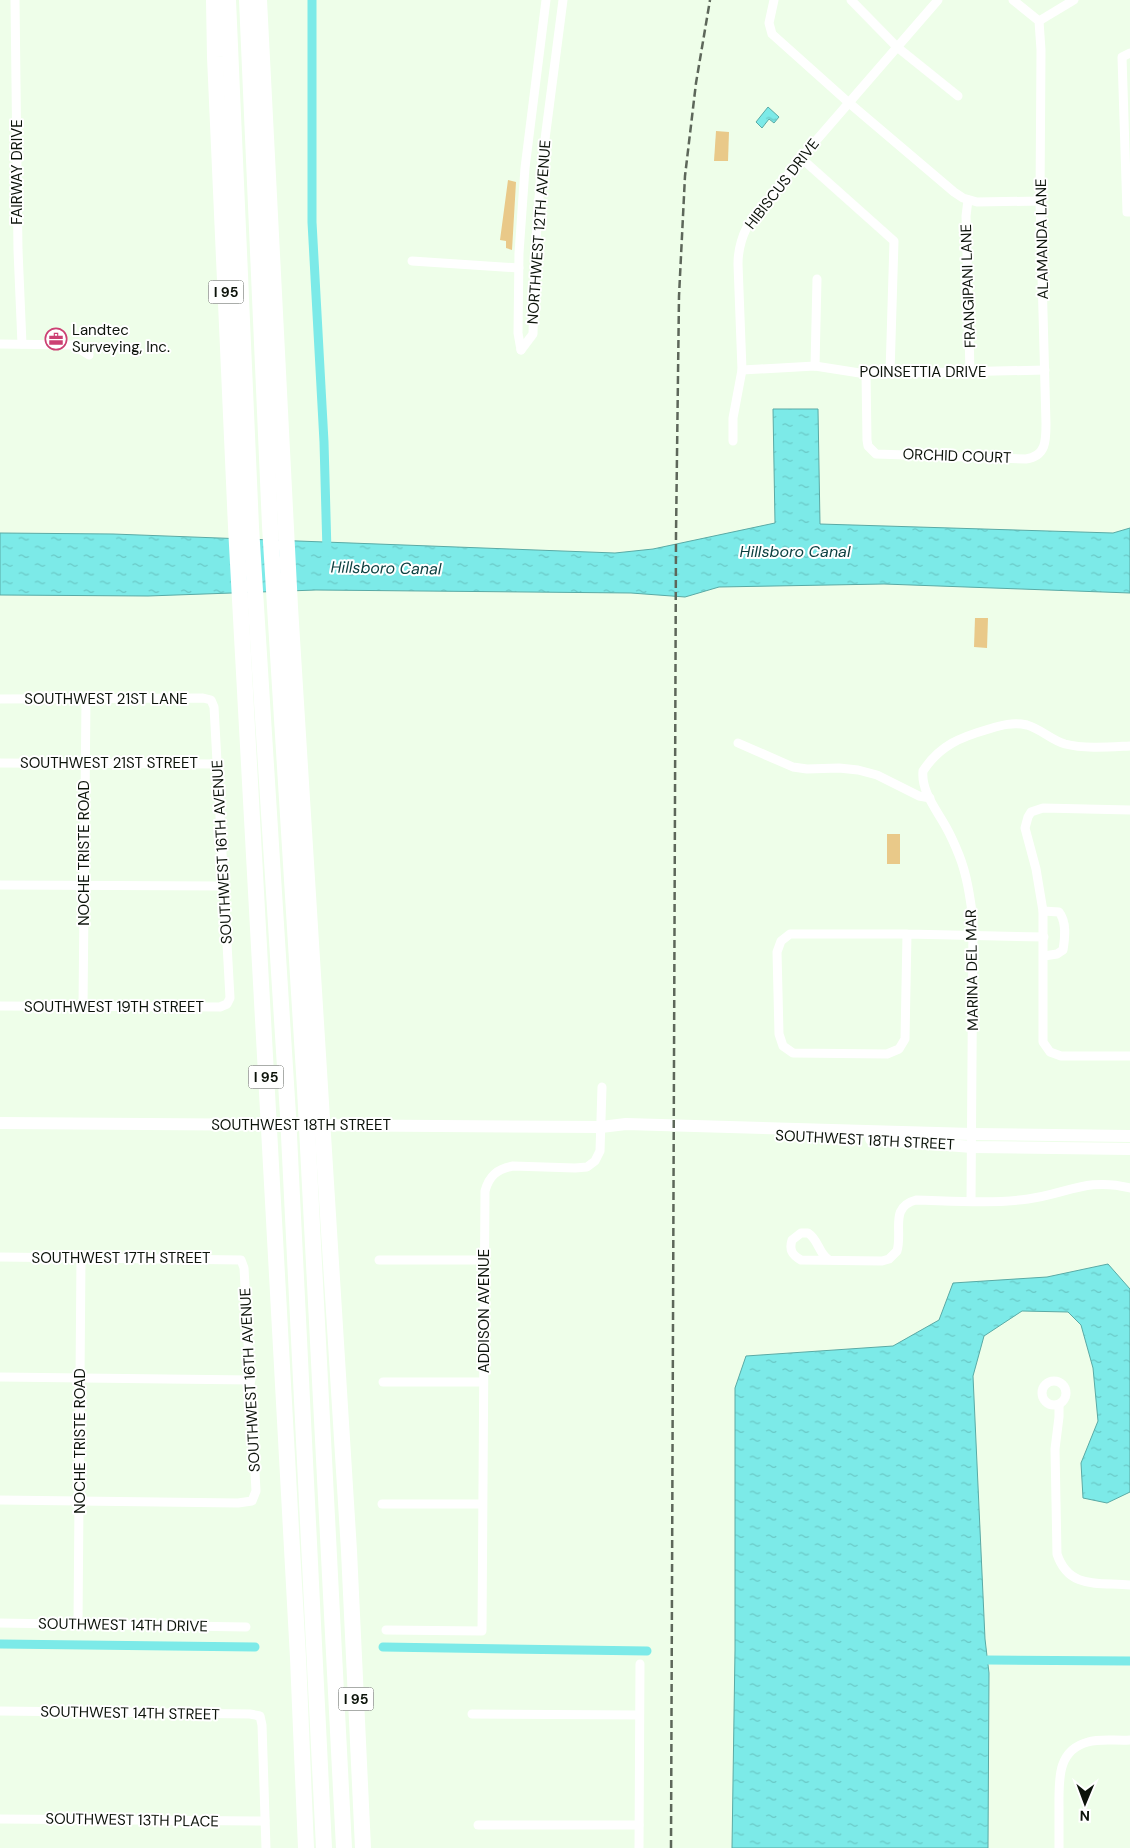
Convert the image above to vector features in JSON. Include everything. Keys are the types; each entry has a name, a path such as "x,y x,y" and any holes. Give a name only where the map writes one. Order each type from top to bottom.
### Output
{"highway":[{"path":"205,0 215,57"},
{"name":"I 95","path":"214,0 215,57 244,527 306,1848"},
{"path":"228,0 244,527"},
{"path":"246,0 278,526"},
{"name":"I 95","path":"259,0 282,607 349,1550 364,1848"},
{"path":"265,137 272,79 268,0"},
{"path":"282,607 344,1848"},
{"path":"248,608 288,1115 323,1848"},
{"path":"298,1658 323,1848"}],"main road":[{"name":"SOUTHWEST 18TH STREET","path":"0,1123 601,1127 628,1131 972,1140 1130,1149"},
{"name":"SOUTHWEST 18TH STREET","path":"972,1140 1130,1136"}],"street":[{"name":"FAIRWAY DRIVE","path":"15,0 18,250 22,344"},
{"name":"NORTHWEST 12TH AVENUE","path":"546,0 525,168 519,268 518,333 521,350 533,334 535,253 541,170 563,0"},
{"path":"774,0 769,23 772,34 848,102 954,192 968,200 977,202 1040,202"},
{"path":"851,0 897,47 958,96"},
{"name":"HIBISCUS DRIVE","path":"733,440 733,418 742,370 739,247 747,227 848,102 938,0"},
{"path":"1013,0 1038,21 1074,0"},
{"name":"ALAMANDA LANE","path":"1038,21 1041,50 1040,202 1046,440 1042,452 1038,455"},
{"path":"1126,55 1127,212 1130,212"},
{"path":"801,158 894,241 890,374"},
{"name":"FRANGIPANI LANE","path":"968,200 966,216 970,372"},
{"path":"412,261 519,268"},
{"path":"815,366 817,278"},
{"path":"0,344 73,344 89,356"},
{"name":"POINSETTIA DRIVE","path":"742,370 815,366 866,374 1045,370"},
{"name":"ORCHID COURT","path":"866,374 867,440 868,446 876,454 1026,459 1038,455"},
{"name":"SOUTHWEST 21ST LANE","path":"0,699 203,698 211,700"},
{"name":"NOCHE TRISTE ROAD","path":"83,1007 86,699"},
{"name":"SOUTHWEST 16TH AVENUE","path":"211,700 214,707 218,764 230,998 227,1004"},
{"name":"MARINA DEL MAR","path":"972,1140 973,936 970,895 960,857 924,783 924,771 941,751 964,736 1008,724 1033,727 1067,744 1130,746"},
{"path":"738,743 793,767 858,770 877,775 918,796 930,798"},
{"name":"SOUTHWEST 21ST STREET","path":"0,763 218,764"},
{"path":"1130,810 1043,808 1032,812 1028,817 1025,828 1036,869 1042,911 1044,937 1043,1042 1050,1052 1061,1056 1130,1056"},
{"path":"0,884 224,886"},
{"path":"1042,911 1059,912 1063,917 1065,941 1062,950 1057,954 1044,956"},
{"path":"907,934 905,1039 899,1049 886,1054 792,1052 783,1046 779,1034 777,952 781,940 785,936 796,932 907,934 973,936 1044,937"},
{"name":"SOUTHWEST 19TH STREET","path":"0,1006 220,1008 227,1004"},
{"name":"ADDISON AVENUE","path":"386,1630 482,1631 484,1200 487,1183 491,1176 504,1168 512,1166 575,1168 587,1166 595,1161 600,1151 602,1087"},
{"path":"971,1201 972,1140"},
{"path":"829,1260 882,1260 894,1255 898,1246 901,1208 908,1202 916,1200 1028,1199 1083,1185 1110,1184 1130,1188"},
{"name":"SOUTHWEST 17TH STREET","path":"0,1257 241,1260"},
{"name":"NOCHE TRISTE ROAD","path":"78,1624 81,1258"},
{"name":"SOUTHWEST 16TH AVENUE","path":"79,1501 238,1503 252,1501 256,1491 251,1380 244,1268 241,1260"},
{"path":"379,1260 484,1260"},
{"path":"0,1377 251,1380"},
{"path":"383,1382 483,1382"},
{"path":"1059,1404 1055,1449 1058,1554 1060,1562 1071,1575 1086,1583 1130,1585"},
{"path":"0,1500 79,1501"},
{"path":"382,1504 482,1504"},
{"name":"SOUTHWEST 14TH DRIVE","path":"0,1623 246,1627"},
{"path":"639,1848 640,1664"},
{"name":"SOUTHWEST 14TH STREET","path":"0,1711 250,1714 260,1716 262,1725 265,1821"},
{"path":"472,1714 639,1715"},
{"path":"1059,1848 1059,1778 1063,1762 1068,1754 1074,1748 1089,1741 1130,1740"},
{"name":"SOUTHWEST 13TH PLACE","path":"0,1819 265,1821"},
{"path":"265,1821 266,1848"},
{"path":"478,1824 639,1825"}],"shaded area":[{"path":"716,131 729,132 728,161 714,161"},
{"path":"508,180 516,182 512,250 506,248 506,241 500,240"},
{"path":"975,618 988,618 987,648 974,647"},
{"path":"887,834 900,834 900,864 887,864"}],"water":[{"path":"768,107 779,117 774,123 769,119 762,128 756,122"},
{"name":"Hillsboro Canal","path":"773,409 818,409 820,524 1113,533 1130,528 1130,593 884,584 719,587 685,597 631,593 316,590 148,596 0,595 0,533 113,534 615,553 653,549 775,523"},
{"path":"1108,1264 1130,1289 1130,1492 1107,1503 1083,1498 1081,1463 1098,1421 1093,1368 1081,1325 1068,1312 1022,1311 984,1336 973,1376 985,1639 989,1673 988,1848 732,1848 735,1650 735,1388 746,1356 893,1346 939,1320 953,1283 1047,1277"}],"waterway":[{"path":"312,0 312,222 324,442 327,552"},
{"path":"0,1644 255,1647"},
{"path":"383,1647 647,1651"},
{"path":"988,1660 1130,1661"}],"railway":[{"path":"671,1848 676,535 679,296 685,176 696,83 710,0"}],"place":[{"name":"Landtec Surveying, Inc.","path":"56,339"}]}
